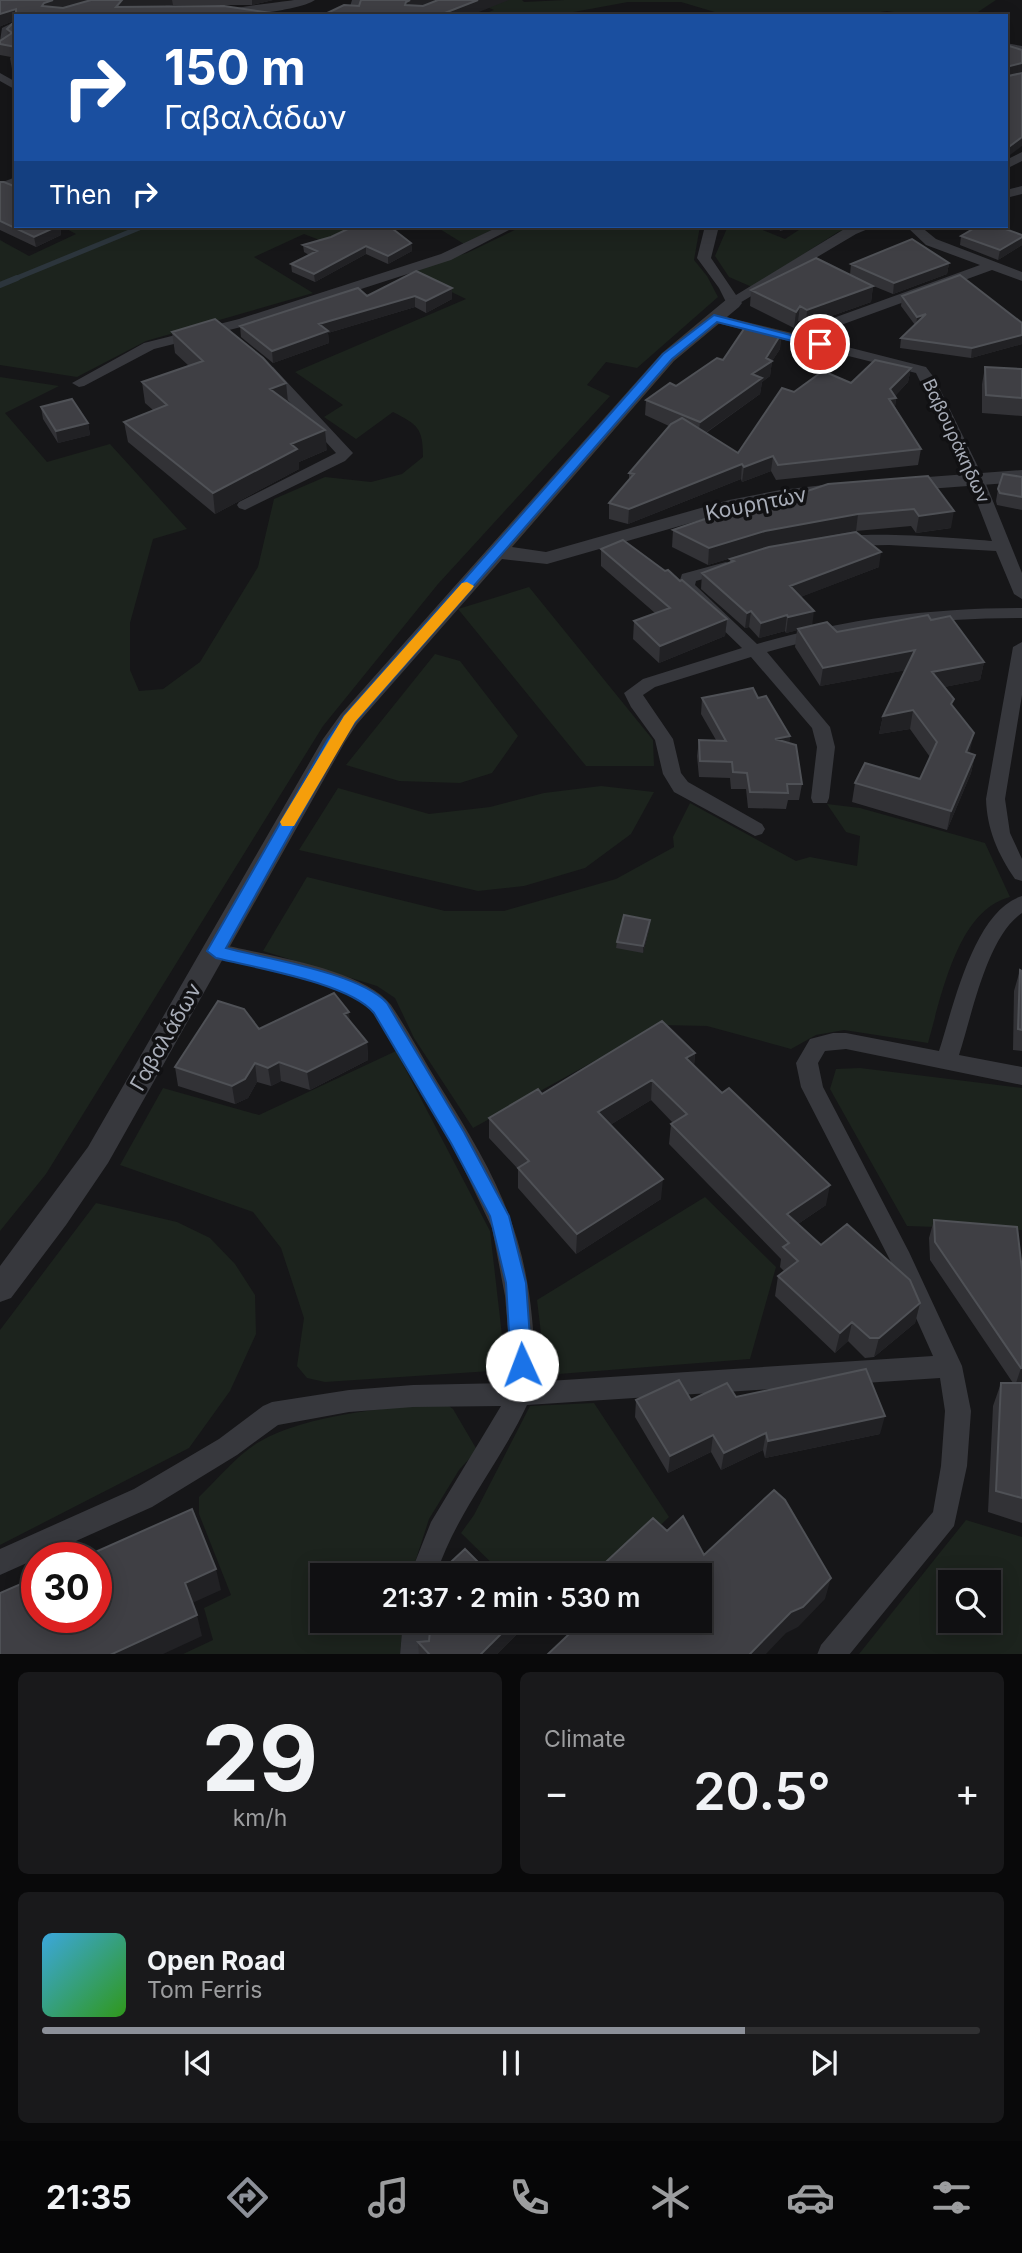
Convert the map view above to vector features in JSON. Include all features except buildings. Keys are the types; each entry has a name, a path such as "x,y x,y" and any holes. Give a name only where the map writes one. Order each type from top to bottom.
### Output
{"street":[{"path":"224,11 260,10 310,0"},
{"path":"1,38 6,30 14,25"},
{"path":"79,383 149,346 223,333 446,257 506,228"},
{"path":"712,228 704,258 726,287 733,303 809,263 851,232 862,228"},
{"path":"914,228 931,242 1022,278"},
{"path":"793,338 884,300 991,266"},
{"name":"Γαβαλάδων","path":"0,1289 93,1164 335,739 378,684 668,357 733,303"},
{"name":"Βαβουράκηδων","path":"714,318 921,370 928,379 976,479 1022,594"},
{"path":"245,505 340,458 345,453 261,364"},
{"path":"875,487 1022,476"},
{"name":"Κουρητών","path":"497,552 547,558 729,506 790,495 849,489"},
{"path":"823,544 867,539 1003,546"},
{"path":"741,562 691,577 685,583 688,590 755,650 797,694 824,733 826,747 820,798"},
{"path":"755,829 681,787 672,774 664,739 637,703 633,693 649,683 755,650 825,632 906,617 1022,613"},
{"path":"1022,647 994,809 998,831 1022,874"},
{"path":"946,1061 968,996 974,968 1004,915 1022,903"},
{"path":"216,951 359,990 372,998 390,1021 500,1216 516,1283 521,1343 519,1394 488,1456 442,1528 428,1563"},
{"path":"831,1654 944,1517 954,1466 957,1421 955,1384 950,1366 901,1259 812,1087 807,1063 818,1045 846,1041 1022,1076"},
{"path":"0,1562 143,1498 228,1447 272,1415 349,1401 413,1396 519,1394 950,1366"},
{"path":"414,1654 416,1633"}],"shaded area":[{"path":"996,0 975,14 907,14 887,11 867,14 721,14 681,2 628,2 563,14 484,14 494,10 475,2"},
{"path":"65,228 349,228 322,241 304,234 254,257 313,293 146,341 77,377 0,365 0,240 29,256 76,234"},
{"path":"438,228 496,228 464,244"},
{"path":"519,228 700,228 694,260 707,276 718,297 637,368 606,362 587,385 610,396 438,584 323,726 46,1174 0,1231 0,377 59,386 5,413 47,462 110,444 187,529 153,539 130,623 130,670 139,691 163,689 200,662 258,567 274,499 325,477 371,482 402,474 423,457 420,433 408,420 393,412 356,439 324,417 343,405 295,372 466,299 408,271 467,253"},
{"path":"727,228 758,228 785,239 802,228 849,228 838,232 752,287 729,277 715,256"},
{"path":"529,587 653,740 654,766 586,766 458,609"},
{"path":"435,654 460,661 518,736 492,773 460,783 399,781 346,765"},
{"path":"601,786 654,792 631,834 585,868 524,886 478,891 299,850 338,788 429,814 490,807 544,793"},
{"path":"690,803 796,861 810,857 857,866 860,836 846,832 827,804 860,808 985,843 1010,897 992,905 964,937 946,980 928,1043 844,1030 816,1035 791,1049 707,1026 660,1025 473,1128 414,1038 395,998 377,986 263,951 307,877 445,911 504,911 616,879 674,847 673,837"},
{"path":"396,1051 490,1231 506,1370 325,1382 307,1378 297,1366 304,1318 281,1248 253,1212 120,1165 163,1088 259,1115"},
{"path":"860,1068 1022,1088 1022,1230 907,1226 830,1089 836,1069"},
{"path":"705,1197 776,1267 750,1359 546,1375 537,1300"},
{"path":"96,1203 177,1222 210,1238 235,1264 255,1295 256,1334 230,1391 189,1448 0,1545 0,1330"},
{"path":"442,1401 453,1409 477,1450 459,1470 429,1519 415,1563 310,1563 310,1633 402,1633 400,1654 183,1654 213,1640 204,1608 231,1595 199,1514 199,1497 259,1442 279,1432 324,1419"},
{"path":"594,1403 669,1517 621,1563 492,1563 461,1533 474,1515 530,1406"},
{"path":"966,1520 1022,1537 1022,1654 859,1654"}],"waterway":[{"path":"12,280 139,228"},
{"path":"0,285 17,278"}],"slow traffic":[{"path":"288,822 349,719 467,586"}],"route":[{"path":"522,1365 516,1283 500,1216 458,1137 381,1008 372,998 348,986 216,951 335,739 349,719 668,357 714,318 820,344"}]}
